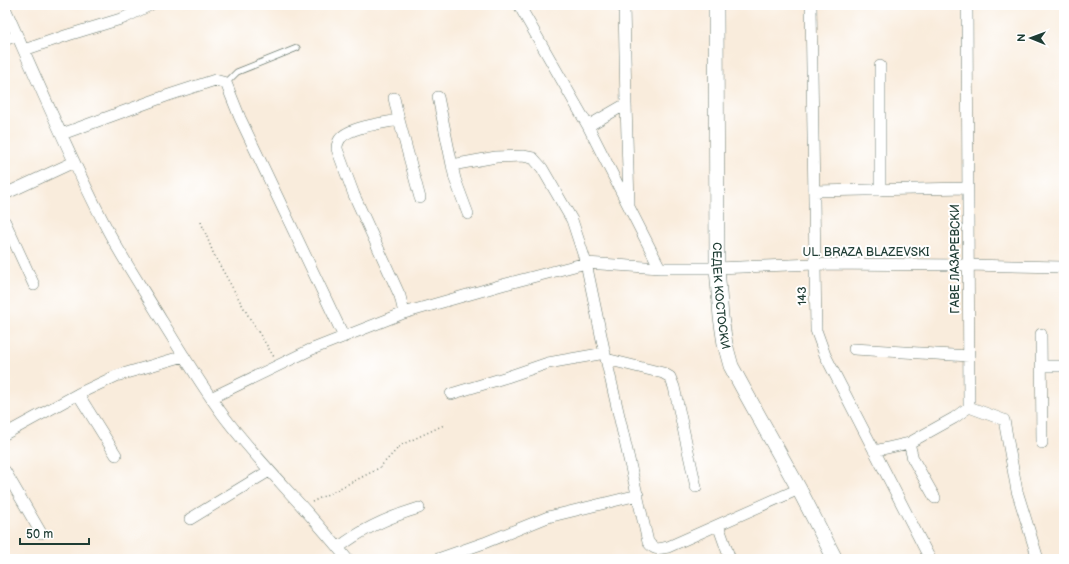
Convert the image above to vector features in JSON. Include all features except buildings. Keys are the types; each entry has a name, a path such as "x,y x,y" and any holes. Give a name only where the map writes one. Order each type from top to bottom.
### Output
{"main road":[{"name":"СЕДЕК КОСТОСКИ","path":"716,5 717,268 725,344 731,366 836,559"}],"street":[{"path":"24,50 124,18 150,5"},
{"path":"519,5 588,126 660,268"},
{"path":"624,5 630,208"},
{"name":"143","path":"811,5 816,330 825,355 930,559"},
{"name":"ГАВЕ ЛАЗАРЕВСКИ","path":"967,5 969,408"},
{"path":"5,8 74,162 118,250 211,398 241,438 347,559"},
{"path":"5,40 17,35"},
{"path":"880,66 880,190"},
{"path":"62,134 166,96 215,80 226,83 240,118 344,337"},
{"path":"438,97 455,179 468,214"},
{"path":"394,98 420,198"},
{"path":"588,126 626,104"},
{"path":"399,120 350,131 340,138 337,143 337,149 365,221 400,296 404,313"},
{"path":"452,165 496,158 523,156 533,158 542,168 572,220 586,263 605,356 648,542 652,548 657,549 668,547 799,489"},
{"path":"5,194 74,162"},
{"path":"614,178 628,176"},
{"path":"814,191 968,188"},
{"path":"5,222 34,285"},
{"name":"UL. BRAZA BLAZEVSKI","path":"211,398 310,350 404,313 586,263 660,268 717,268 815,264 968,264 1064,267"},
{"path":"1041,334 1042,443"},
{"path":"854,349 969,356"},
{"path":"5,434 78,394 116,376 184,356"},
{"path":"451,394 548,363 605,356 663,373 670,377 674,387 696,487"},
{"path":"1042,366 1064,366"},
{"path":"78,394 116,455"},
{"path":"874,451 909,443 969,408 1004,420 1017,491 1038,559"},
{"path":"909,443 913,459 935,498"},
{"path":"5,471 41,533"},
{"path":"190,519 270,472"},
{"path":"438,559 484,543 548,517 638,495"},
{"path":"338,548 368,528 396,515 419,508"},
{"path":"718,525 730,559"}],"lane":[{"path":"226,83 237,72 297,48"}],"path":[{"path":"200,222 214,255 278,365"},
{"path":"303,507 374,471 401,446 444,425"}]}
